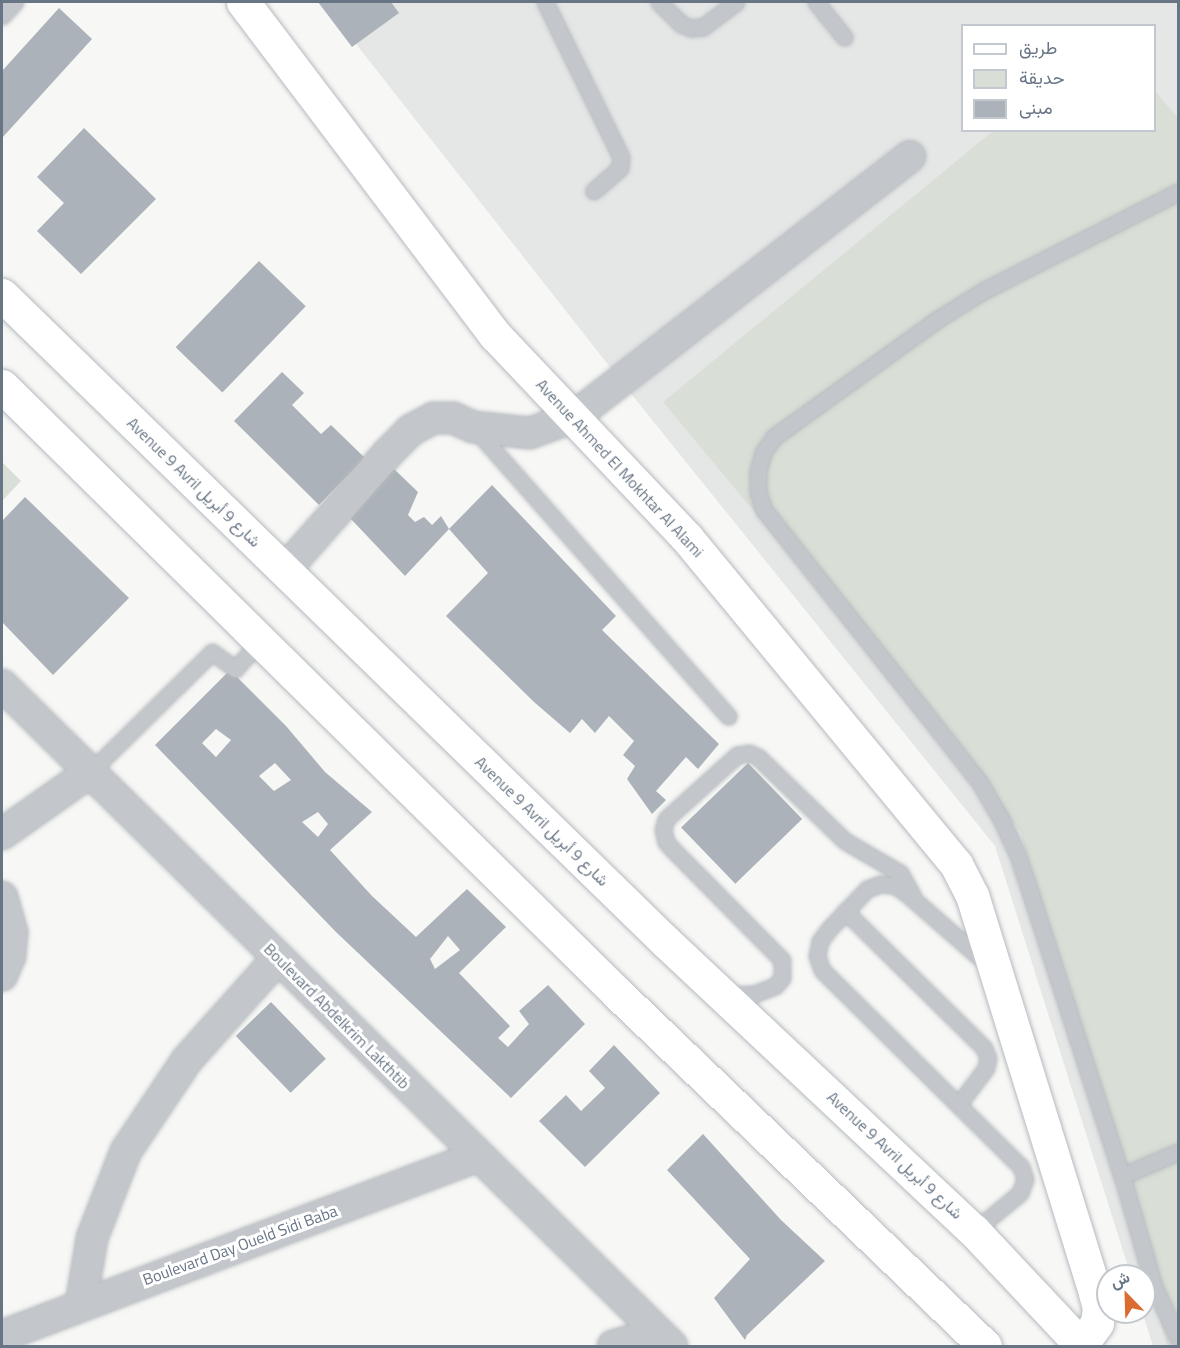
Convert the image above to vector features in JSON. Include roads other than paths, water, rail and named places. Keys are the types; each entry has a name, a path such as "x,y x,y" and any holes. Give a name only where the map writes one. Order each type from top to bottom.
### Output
{"main road":[{"name":"Avenue Ahmed El Mokhtar Al Alami","path":"243,2 495,335 687,538 947,852 964,878 986,938 1099,1308 1097,1323 1082,1346"},
{"name":"Avenue 9 Avril شارع 9 أبريل","path":"2,295 666,942 725,994 974,1231 1082,1346"},
{"path":"2,386 617,993 985,1347"}],"street":[{"path":"285,570 411,430 434,418 453,418 473,427 530,433 574,417 910,156"},
{"name":"Boulevard Abdelkrim Lakthtib","path":"2,685 664,1340"},
{"path":"2,834 90,772"},
{"path":"2,897 12,933 10,956 2,975"},
{"path":"81,1304 92,1238 126,1152 187,1060 278,958"},
{"name":"Boulevard Day Oueld Sidi Baba","path":"2,1336 81,1304 478,1156"},
{"path":"613,1347 664,1340"}],"lane":[{"path":"2,15 15,2"},
{"path":"545,2 621,157 620,168 594,191"},
{"path":"659,2 681,24 691,28 704,27 736,2"},
{"path":"816,2 844,37"},
{"path":"1179,192 983,291 938,319 774,437 763,453 758,472 758,492 764,510 974,775 1000,817 1017,854 1122,1176 1154,1287 1179,1338"},
{"path":"473,427 728,716"},
{"path":"90,772 213,652 235,669 260,642"},
{"path":"725,994 754,994 775,986 782,978 782,960 674,851 666,842 663,830 666,819 737,755 749,753 758,757 845,841 900,873 914,899"},
{"path":"974,1231 1020,1193 1025,1179 1021,1167 822,970 818,956 820,941 867,889 880,884 894,885 914,899 996,972"},
{"path":"845,911 984,1048 988,1058 986,1068 958,1105"},
{"path":"1122,1176 1179,1152"}]}
